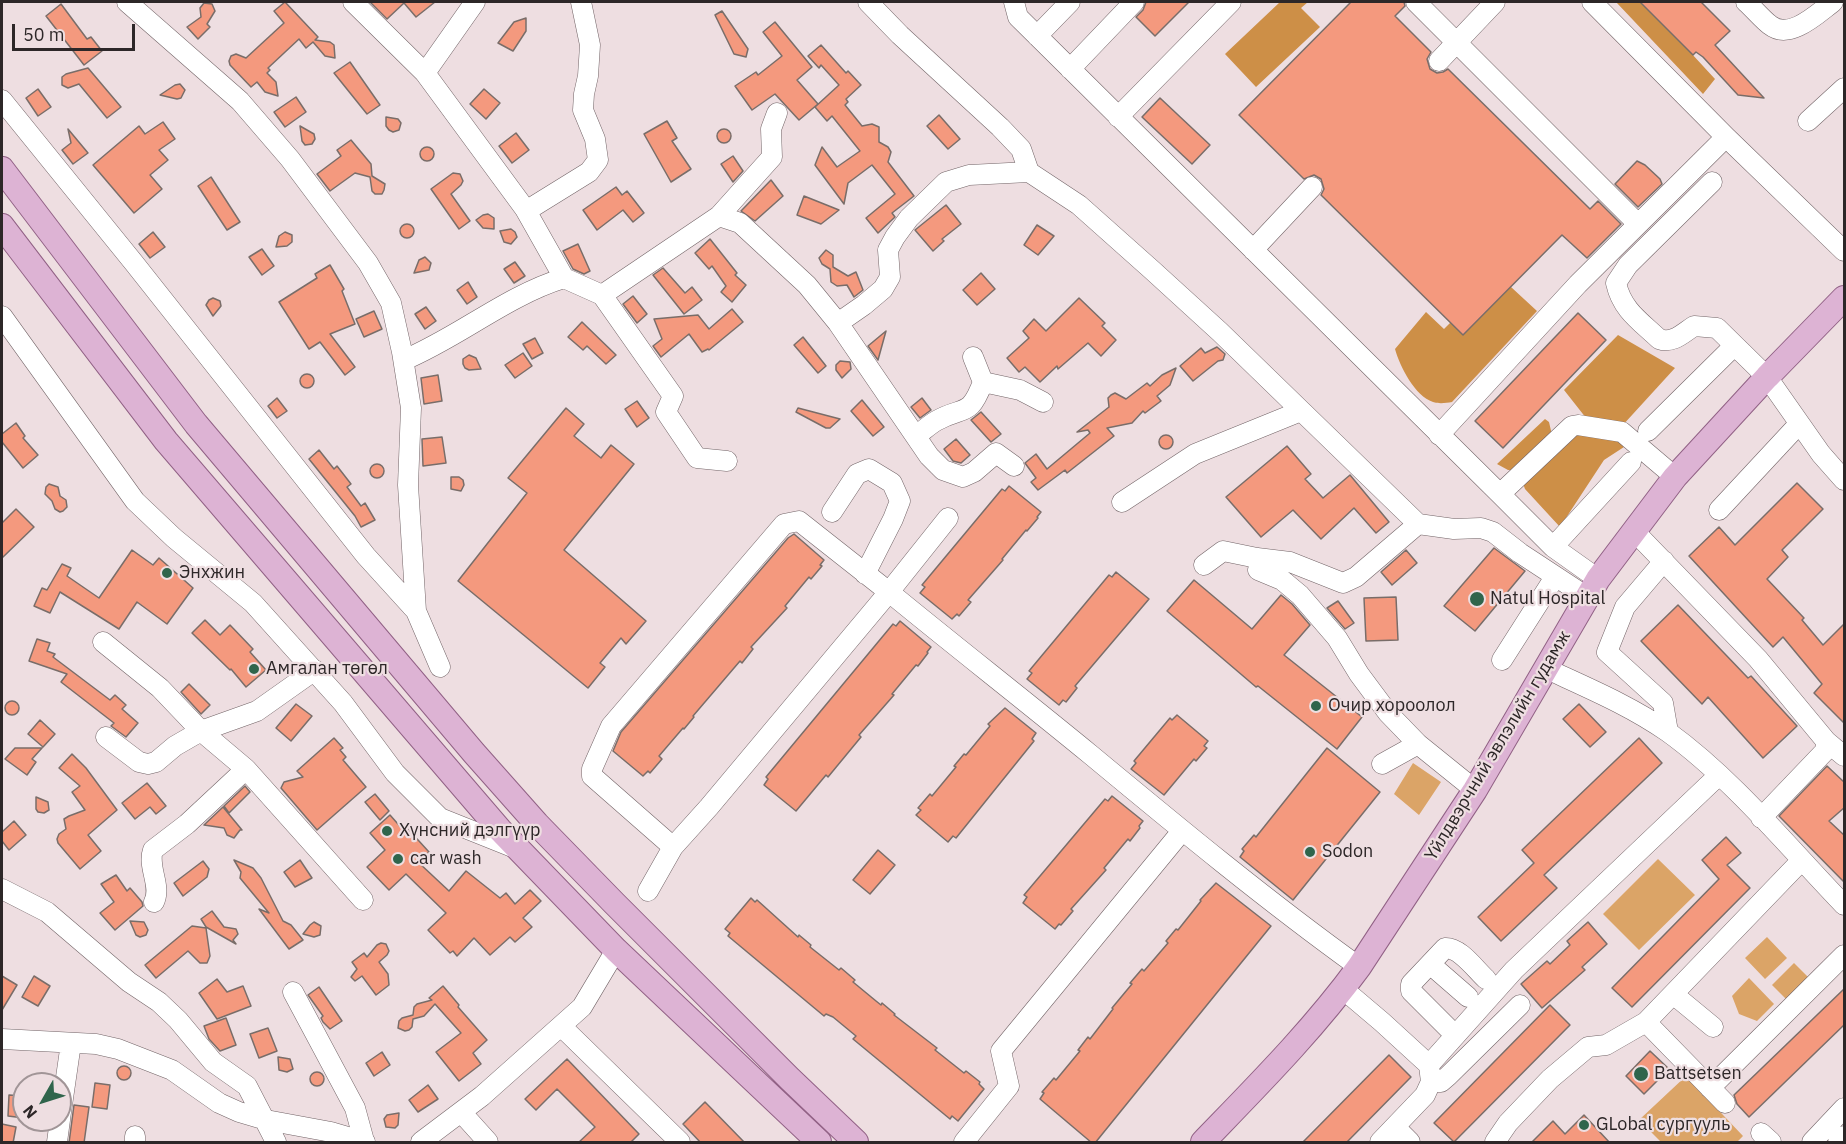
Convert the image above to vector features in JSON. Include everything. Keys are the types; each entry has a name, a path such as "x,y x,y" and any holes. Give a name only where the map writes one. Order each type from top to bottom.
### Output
{"main road":[{"path":"2,169 196,424 474,753 537,824 856,1143"},
{"path":"2,226 166,441 500,830 616,950 819,1143"},
{"name":"Үйлдвэрчний эвлэлийн гудамж","path":"1203,1143 1283,1058 1343,989 1359,967 1475,790 1592,588 1675,477 1767,377 1845,298"}],"street":[{"path":"127,2 240,101 290,159 368,262 391,303 404,360 411,408 408,485 416,611"},
{"path":"353,2 425,73 526,211 564,278 602,295 673,396 666,412 697,458 727,461"},
{"path":"425,73 475,2"},
{"path":"526,211 589,172 598,160 595,139 583,110 590,45 581,2"},
{"path":"867,2 1021,149 1029,172"},
{"path":"1014,2 1018,17 1592,588"},
{"path":"1037,36 1070,2"},
{"path":"1070,69 1134,2"},
{"path":"1118,117 1231,2"},
{"path":"1416,2 1637,224"},
{"path":"1439,60 1495,2"},
{"path":"1592,2 1726,137 1845,251"},
{"path":"1746,2 1772,27 1788,30 1800,26 1833,2"},
{"path":"1808,121 1845,88"},
{"path":"2,100 142,272 366,556 416,611 440,667"},
{"path":"602,295 719,216 772,157 771,129 777,113"},
{"path":"1439,435 1578,284 1726,137"},
{"path":"838,323 882,289 890,277 888,250 895,237 909,218 946,182 969,175 1029,172 1079,205 1220,332 1418,524 1454,529 1481,528 1493,532 1555,577 1592,588"},
{"path":"1712,182 1628,265 1616,283 1619,295 1625,307 1659,339 1672,340 1694,326 1717,328 1767,377 1821,454 1845,480"},
{"path":"1253,250 1312,187"},
{"path":"719,216 740,223 807,285 838,323 929,456 943,470 963,477 974,472 996,453 1014,466"},
{"path":"404,360 431,348 545,284 564,278"},
{"path":"5,328 135,501 174,538 253,603 343,703 395,773 440,818 520,851"},
{"path":"1648,431 1734,346"},
{"path":"916,436 937,420 964,411 976,400 983,382 973,357"},
{"path":"983,382 1020,390 1043,402"},
{"path":"1122,502 1194,454 1301,411"},
{"path":"1719,510 1799,424"},
{"path":"1500,494 1572,426 1578,425 1622,432 1675,477"},
{"path":"1553,547 1631,462"},
{"path":"832,512 857,474 870,469 891,483 900,501 865,574"},
{"path":"648,891 673,847 710,807 948,518"},
{"path":"673,847 592,776 592,769 610,726 784,524 799,521 1182,831 1309,931 1359,967"},
{"path":"1204,565 1223,551 1290,562 1343,583 1356,578 1418,524"},
{"path":"1634,531 1758,659 1826,741 1845,756"},
{"path":"1664,561 1625,607 1607,652 1663,703 1668,732"},
{"path":"1258,570 1282,580 1300,595 1337,639 1388,713 1418,744 1475,790"},
{"path":"1502,660 1555,577"},
{"path":"103,642 160,688 201,731 246,769 363,900"},
{"path":"1547,669 1619,703 1668,732 1719,775 1845,905"},
{"path":"106,737 139,762 147,764 156,762 175,746 201,731 257,711 315,670"},
{"path":"1761,818 1826,750 1826,741"},
{"path":"1382,764 1418,744"},
{"path":"154,902 158,895 151,864 153,850 187,824 246,769"},
{"path":"1380,1143 1425,1095 1430,1073 1454,1034 1514,970 1719,775"},
{"path":"964,1143 1009,1086 1001,1051 1182,831"},
{"path":"1495,1143 1508,1123 1550,1079 1588,1047 1606,1045 1646,1022 1801,861"},
{"path":"2,889 47,912 129,982 159,1002 178,1020 213,1062 247,1086 276,1143"},
{"path":"1454,1034 1411,991 1411,984 1445,948 1456,951 1486,979"},
{"path":"421,1143 482,1096 582,1007 616,950"},
{"path":"1710,1088 1845,955"},
{"path":"1430,964 1468,997"},
{"path":"1343,989 1441,1082 1520,1005"},
{"path":"293,992 355,1108 364,1142"},
{"path":"1673,994 1713,1027"},
{"path":"1646,1022 1725,1103"},
{"path":"561,1026 680,1143"},
{"path":"2,1039 96,1044 172,1070 219,1103 266,1120 331,1132 364,1142"},
{"path":"66,1072 70,1043"},
{"path":"1812,1143 1845,1108"},
{"path":"461,1112 488,1143"},
{"path":"1395,1127 1410,1143"},
{"path":"1838,1143 1845,1136"}],"shaded area":[{"path":"1280,2 1308,2 1301,8 1320,27 1256,87 1225,54"},
{"path":"1616,2 1644,2 1715,79 1703,94"},
{"path":"1498,275 1537,311 1452,402 1438,403 1426,399 1409,380 1395,349 1426,312 1444,329"},
{"path":"1618,335 1675,368 1622,426 1590,423 1564,390"},
{"path":"1545,419 1549,422 1552,435 1517,470 1508,470 1497,464"},
{"path":"1565,431 1614,436 1624,447 1604,460 1560,527 1525,489 1522,481"},
{"path":"1413,763 1441,782 1419,815 1394,794"},
{"path":"1658,859 1695,895 1639,950 1603,914"},
{"path":"1767,937 1787,958 1765,979 1745,958"},
{"path":"1794,963 1815,984 1793,1006 1772,985"},
{"path":"1749,978 1774,1004 1757,1021 1739,1014 1732,996"},
{"path":"1686,1076 1743,1136 1737,1142 1661,1142 1639,1120"}],"building":[{"path":"285,2 318,37 315,40 330,42 334,45 335,58 325,56 313,42 306,48 299,39 268,68 270,70 267,73 276,82 278,96 265,92 257,82 251,87 230,65 229,61 231,56 236,54 246,58 284,23 274,11"},
{"path":"370,2 435,2 416,17 404,3 387,19"},
{"path":"1146,2 1189,2 1155,36 1136,17 1143,10"},
{"path":"1351,2 1404,2 1405,6 1395,16 1431,52 1427,59 1430,69 1437,73 1448,69 1590,209 1598,201 1621,224 1587,258 1562,235 1463,335 1321,195 1324,189 1321,179 1314,175 1304,179 1239,115"},
{"path":"1640,2 1701,2 1730,31 1715,45 1764,98 1738,95 1703,57 1696,52 1693,55"},
{"path":"204,3 212,4 215,11 207,24 210,27 198,39 187,27 201,17 200,8"},
{"path":"61,4 87,39 91,37 102,51 84,65 46,16"},
{"path":"722,11 748,49 746,57 734,54 715,15"},
{"path":"526,18 526,31 513,51 498,43 514,22"},
{"path":"775,22 812,67 797,80 818,104 799,120 775,94 752,110 735,86 756,72 758,75 782,56 763,32"},
{"path":"821,45 846,73 848,71 861,85 846,99 848,102 845,105 862,126 872,124 879,127 879,142 888,147 891,152 888,162 914,196 892,213 895,217 878,233 866,218 895,194 872,165 848,183 844,204 815,165 822,147 837,167 860,151 832,116 827,121 815,107 839,85 821,65 819,68 808,56"},
{"path":"350,62 380,105 367,114 334,73"},
{"path":"88,68 121,107 107,118 79,84 68,88 62,85 62,77 66,74"},
{"path":"180,84 185,90 181,98 160,95 175,85"},
{"path":"38,89 51,107 38,116 26,98"},
{"path":"484,89 500,103 486,119 470,104"},
{"path":"296,97 306,112 285,127 274,112"},
{"path":"1160,98 1210,145 1192,164 1142,117"},
{"path":"939,115 960,139 948,149 927,126"},
{"path":"386,117 398,119 401,123 399,130 393,132 389,130 386,126"},
{"path":"667,121 677,138 672,141 691,169 671,182 644,134"},
{"path":"163,122 175,139 159,150 168,160 150,175 162,189 134,213 93,165 139,126 145,134"},
{"path":"300,126 314,134 315,139 312,144 305,145 302,141"},
{"path":"68,129 88,153 73,164 62,150 71,143"},
{"path":"724,129 729,131 731,136 729,141 724,143 719,141 717,136 719,131"},
{"path":"516,133 529,150 512,163 499,146"},
{"path":"351,140 371,164 372,176 385,184 382,194 375,194 372,191 370,177 355,173 330,191 317,174 341,156 337,150"},
{"path":"424,147 430,147 434,154 430,161 424,161 420,157 420,151"},
{"path":"733,156 743,171 733,182 721,164"},
{"path":"1637,161 1645,165 1660,179 1662,184 1638,207 1615,184"},
{"path":"453,173 460,174 463,181 451,194 470,221 459,229 431,189"},
{"path":"211,177 240,222 227,230 198,186"},
{"path":"771,180 783,196 755,221 741,211"},
{"path":"616,187 622,195 627,191 644,213 633,222 623,210 597,230 583,210"},
{"path":"804,196 839,210 821,224 797,215"},
{"path":"946,205 961,224 942,239 944,241 933,251 915,230"},
{"path":"488,214 494,218 494,229 483,228 476,220"},
{"path":"404,224 410,224 414,231 410,238 404,238 400,234 400,228"},
{"path":"1037,225 1054,236 1038,255 1024,245"},
{"path":"511,229 517,237 511,244 504,242 500,231"},
{"path":"153,232 165,247 150,258 139,244"},
{"path":"285,232 292,235 292,242 287,246 276,247 279,236"},
{"path":"710,239 737,273 735,275 746,285 732,302 721,292 726,286 712,266 709,269 695,253"},
{"path":"578,244 590,271 584,274 573,269 563,251"},
{"path":"262,249 274,266 262,275 249,257"},
{"path":"826,250 833,255 833,267 848,276 856,272 863,290 854,297 847,285 837,286 831,282 830,269 822,264 819,258"},
{"path":"425,257 431,263 429,270 414,273 419,260"},
{"path":"515,262 525,276 514,283 504,269"},
{"path":"330,265 344,289 342,291 355,324 330,334 355,367 345,375 320,342 309,349 279,302 317,278 315,274"},
{"path":"663,268 685,293 692,287 702,300 684,314 653,275"},
{"path":"981,273 995,289 977,305 963,290"},
{"path":"468,282 477,297 467,304 457,290"},
{"path":"633,296 647,314 637,323 623,304"},
{"path":"213,298 220,301 221,306 213,316 206,305"},
{"path":"1079,298 1105,323 1102,326 1116,340 1101,356 1088,343 1040,382 1025,367 1019,372 1007,358 1029,338 1023,331 1034,319 1046,331"},
{"path":"426,307 436,321 425,329 415,314"},
{"path":"732,309 743,322 709,350 702,352 689,334 661,357 653,346 662,339 654,319 698,315 709,329"},
{"path":"374,311 382,329 364,337 356,319"},
{"path":"1578,313 1606,340 1503,448 1475,421"},
{"path":"582,322 616,355 606,364 587,346 583,350 568,337"},
{"path":"886,331 878,360 868,346"},
{"path":"803,337 826,366 818,373 794,345"},
{"path":"535,338 543,353 532,359 523,344"},
{"path":"1217,347 1225,354 1223,360 1218,361 1193,381 1180,366 1201,348 1205,353"},
{"path":"523,353 532,366 515,378 505,365"},
{"path":"469,355 476,358 481,369 465,368 463,359"},
{"path":"840,361 850,362 851,369 842,378 836,370 836,365"},
{"path":"1176,368 1170,385 1157,396 1161,401 1145,413 1143,411 1132,423 1107,428 1114,436 1067,473 1065,470 1038,490 1031,482 1036,478 1025,463 1036,454 1047,469 1090,433 1088,430 1077,432 1109,407 1108,398 1111,395 1115,393 1126,399 1147,383 1150,386 1162,375"},
{"path":"304,374 310,374 314,381 310,388 304,388 300,384 300,378"},
{"path":"438,375 442,401 424,404 421,378"},
{"path":"277,398 287,411 277,418 268,406"},
{"path":"922,398 931,410 920,418 911,407"},
{"path":"862,400 884,427 873,436 851,411"},
{"path":"637,401 649,418 637,427 625,409"},
{"path":"566,408 584,424 574,436 601,458 611,445 634,464 564,550 646,621 626,644 621,638 600,663 605,667 588,688 458,581 527,493 508,478"},
{"path":"798,408 840,419 830,428 826,428 796,412"},
{"path":"981,412 1001,434 991,442 971,420"},
{"path":"16,423 25,436 23,438 38,455 23,468 2,442 2,434"},
{"path":"1163,435 1169,435 1173,442 1169,449 1163,449 1159,445 1159,439"},
{"path":"442,437 446,463 423,466 422,439"},
{"path":"956,439 970,455 961,463 953,461 944,449"},
{"path":"1287,446 1311,474 1305,479 1323,498 1350,475 1389,522 1376,533 1354,508 1321,539 1293,510 1261,537 1226,497"},
{"path":"319,450 334,469 337,466 351,484 347,487 361,506 365,503 375,520 361,527 355,516 309,459"},
{"path":"374,464 380,464 384,471 380,478 374,478 370,474 370,468"},
{"path":"451,477 459,477 463,480 464,485 461,491 451,489"},
{"path":"1797,483 1823,509 1782,550 1788,557 1767,579 1804,618 1802,620 1823,645 1845,623 1845,724 1814,693 1822,684 1783,637 1773,647 1689,556 1719,527 1735,545"},
{"path":"49,484 58,487 60,496 66,500 67,507 63,511 55,509 52,501 45,494"},
{"path":"1009,486 1041,512 968,600 971,602 959,616 957,614 952,619 920,593 925,587 922,585 1002,489 1005,491"},
{"path":"16,509 34,527 2,558 2,523"},
{"path":"794,534 824,560 820,565 822,566 811,579 809,577 785,606 787,608 751,647 753,649 742,663 740,661 659,756 662,759 650,773 648,771 643,776 613,751 621,732 788,538"},
{"path":"1494,548 1525,571 1475,631 1444,606"},
{"path":"132,550 153,565 159,558 193,588 167,624 137,602 119,629 60,592 50,613 34,606 42,588 47,590 62,564 71,568 67,576 99,598"},
{"path":"1406,550 1417,563 1392,585 1381,572"},
{"path":"1116,572 1149,599 1075,686 1077,688 1066,702 1063,700 1059,705 1027,679 1032,673 1029,671 1109,575 1112,577"},
{"path":"1194,580 1252,629 1281,595 1310,625 1284,655 1362,717 1337,749 1258,686 1256,687 1167,611"},
{"path":"1396,597 1398,640 1366,641 1364,598"},
{"path":"1338,601 1354,623 1345,629 1327,608"},
{"path":"1678,605 1748,678 1751,676 1797,726 1763,758 1708,697 1702,704 1641,641"},
{"path":"205,620 220,635 230,625 253,649 250,652 266,670 246,687 231,669 192,633"},
{"path":"900,621 931,647 928,653 892,694 894,695 859,735 861,737 828,777 826,775 796,811 764,785 768,779 766,777 893,624 896,626"},
{"path":"37,639 50,643 47,651 55,654 53,657 110,700 115,695 126,705 122,709 138,723 126,737 111,726 114,723 61,682 67,674 29,661"},
{"path":"189,684 210,705 201,714 181,692"},
{"path":"9,701 15,701 19,708 15,715 9,715 5,711 5,705"},
{"path":"296,704 312,716 291,741 276,728"},
{"path":"1579,704 1606,732 1590,747 1563,719"},
{"path":"1005,708 1036,733 1032,739 1034,741 956,838 953,836 948,842 916,815 921,810 918,808 930,794 932,796 956,767 954,766 990,726 988,724"},
{"path":"1177,715 1208,741 1204,746 1207,748 1196,761 1194,759 1164,795 1131,769 1136,763 1134,761 1170,718 1172,720"},
{"path":"40,720 55,734 43,747 28,734"},
{"path":"334,738 343,748 340,750 346,757 343,760 366,787 317,830 281,788 284,782 303,777 297,771"},
{"path":"1639,738 1662,763 1544,875 1557,888 1501,941 1478,917 1534,863 1522,850"},
{"path":"15,748 42,748 32,759 36,762 27,775 5,759"},
{"path":"1327,748 1380,792 1293,900 1240,857 1244,851 1242,849 1254,835 1256,837"},
{"path":"72,754 86,768 117,810 88,835 101,851 80,869 57,839 59,834 66,829 64,819 85,810 72,792 80,786 59,768"},
{"path":"1827,766 1845,783 1845,807 1829,821 1845,836 1845,883 1779,816"},
{"path":"147,783 166,806 156,814 150,807 135,819 122,803"},
{"path":"245,786 250,792 229,813 224,806"},
{"path":"375,794 389,811 380,820 365,802"},
{"path":"1112,796 1143,821 1140,828 1104,868 1106,870 1071,909 1073,911 1055,929 1023,903 1027,897 1024,895 1105,799 1108,801"},
{"path":"36,797 48,802 49,810 44,813 38,812"},
{"path":"223,807 242,830 234,838 227,835 224,828 204,825"},
{"path":"390,815 405,832 408,829 429,852 418,862 449,891 466,871 500,898 506,893 515,904 530,890 541,901 523,918 532,927 515,942 510,937 490,955 474,938 457,956 453,951 450,953 428,930 446,913 406,874 389,890 367,867 385,850 370,833"},
{"path":"14,821 26,835 9,850 2,841 2,832"},
{"path":"1726,837 1741,853 1727,865 1750,888 1632,1007 1612,988 1719,879 1702,860"},
{"path":"878,850 895,865 870,894 853,880"},
{"path":"234,860 253,868 261,878 283,921 291,925 303,940 289,949 259,909 269,913 240,878 241,872"},
{"path":"300,860 312,878 295,887 284,872"},
{"path":"203,861 209,869 207,877 183,896 174,883"},
{"path":"116,875 127,891 130,888 143,906 115,930 100,913 114,902 101,884"},
{"path":"1216,883 1271,926 1095,1143 1092,1143 1040,1099 1044,1093 1042,1092 1054,1078 1056,1080 1080,1051 1078,1050 1088,1037 1090,1039 1113,1009 1132,984 1130,983 1142,969 1144,971 1168,943 1166,941 1176,929 1178,930"},
{"path":"751,898 755,902 757,900 839,970 841,968 855,980 853,982 937,1048 935,1050 964,1073 966,1071 980,1082 979,1084 984,1089 958,1121 952,1116 950,1119 853,1039 856,1036 833,1017 826,1014 824,1016 728,936 730,933 725,929"},
{"path":"212,911 224,927 236,929 238,934 233,940 236,944 206,927 201,919"},
{"path":"130,921 144,922 148,930 146,935 140,937 136,935"},
{"path":"314,922 321,926 320,935 314,937 303,934 310,925"},
{"path":"1588,922 1607,944 1582,967 1585,970 1542,1008 1521,984 1547,961 1550,964 1570,945 1567,941"},
{"path":"192,926 206,928 210,956 207,963 200,963 188,951 156,978 145,965"},
{"path":"381,943 386,944 389,951 379,962 388,974 389,985 376,995 362,976 355,981 351,977 357,969 352,962 364,953 367,957"},
{"path":"2,976 17,985 2,1010"},
{"path":"34,976 50,986 38,1006 22,997"},
{"path":"217,979 227,992 243,986 251,1006 217,1019 199,993"},
{"path":"443,986 487,1040 473,1053 481,1064 459,1081 436,1052 461,1033 435,1004 424,1016 413,1019 409,1030 398,1028 402,1018 413,1015 417,1004 432,1000 429,998"},
{"path":"319,987 342,1021 330,1029 323,1022 321,1018 323,1016 308,995"},
{"path":"1845,988 1845,1024 1749,1117 1737,1104 1734,1095"},
{"path":"1550,1005 1570,1025 1454,1142 1434,1123"},
{"path":"226,1018 236,1045 220,1051 209,1039 204,1026"},
{"path":"268,1028 277,1051 259,1058 250,1034"},
{"path":"1650,1051 1669,1069 1644,1094 1626,1076"},
{"path":"382,1052 390,1065 374,1076 366,1063"},
{"path":"1389,1055 1411,1077 1346,1143 1302,1143"},
{"path":"278,1057 290,1059 293,1069 287,1072 279,1070"},
{"path":"567,1059 639,1134 630,1143 578,1143 595,1127 557,1089 536,1110 525,1099"},
{"path":"121,1066 127,1066 131,1073 127,1080 121,1080 117,1076 117,1070"},
{"path":"314,1072 320,1072 324,1079 320,1086 314,1086 310,1082 310,1076"},
{"path":"95,1083 110,1085 107,1109 92,1107"},
{"path":"428,1085 438,1099 418,1112 409,1100"},
{"path":"9,1095 12,1095 12,1116 8,1116"},
{"path":"705,1102 745,1143 701,1143 683,1124"},
{"path":"74,1105 89,1107 84,1143 69,1143"},
{"path":"399,1113 398,1125 395,1128 386,1127 384,1119 387,1115"},
{"path":"1584,1115 1610,1143 1531,1143 1553,1121 1565,1134"},
{"path":"2,1124 12,1126 12,1132 15,1132 13,1143 2,1143"}],"place":[{"name":"Энхжин","path":"167,573"},
{"name":"Natul Hospital","path":"1477,599"},
{"name":"Амгалан төгөл","path":"254,669"},
{"name":"Очир хороолол","path":"1316,706"},
{"name":"Хүнсний дэлгүүр","path":"387,831"},
{"name":"Sodon","path":"1310,852"},
{"name":"car wash","path":"398,859"},
{"name":"Battsetsen","path":"1641,1074"},
{"name":"GLobal сургууль","path":"1584,1125"}]}
